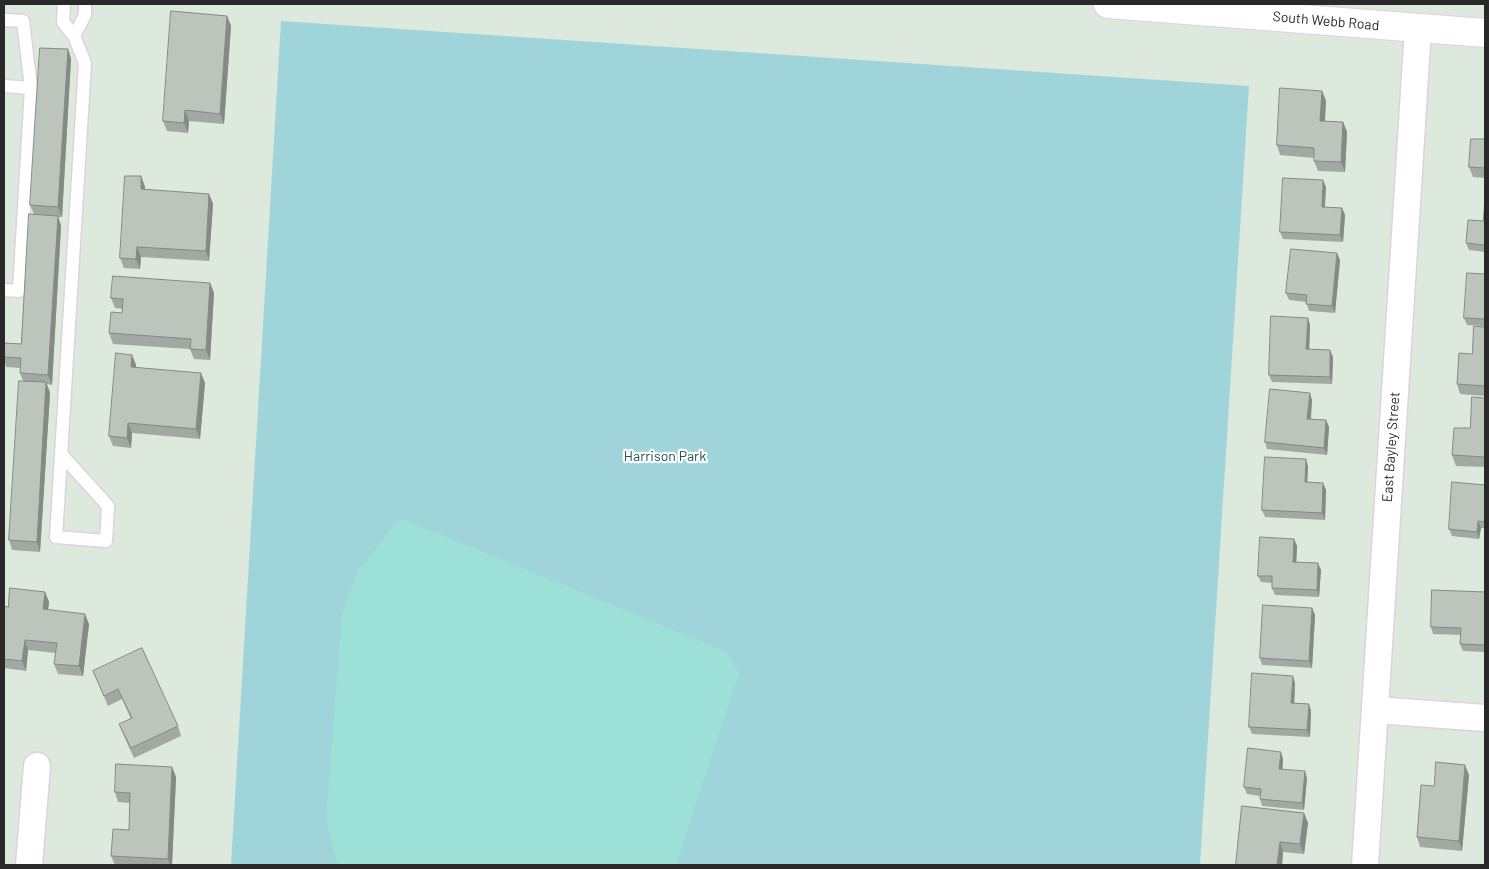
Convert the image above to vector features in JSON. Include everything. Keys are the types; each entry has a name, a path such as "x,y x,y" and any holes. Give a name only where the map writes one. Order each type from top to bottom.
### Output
{"main road":[{"name":"South Webb Road","path":"1108,4 1485,33"}],"street":[{"name":"East Bayley Street","path":"1365,865 1418,29"},
{"path":"1375,710 1485,718"},
{"path":"29,865 36,766"}],"lane":[{"path":"61,454 108,506 106,541 56,538 61,454 85,63 74,36 63,22 64,4"},
{"path":"74,36 85,15 85,4"},
{"path":"4,20 23,21 31,88 19,291 4,290"},
{"path":"4,86 31,88"}],"green space":[{"name":"Harrison Park","path":"281,21 1249,86 1200,865 231,865"}],"shaded area":[{"path":"400,518 727,652 739,674 676,865 341,865 336,860 326,821 342,613 358,571"}],"building":[{"path":"171,11 227,16 220,114 185,110 184,123 163,121"},
{"path":"40,48 68,49 58,207 30,205"},
{"path":"1280,88 1322,91 1320,121 1343,122 1341,162 1314,161 1314,148 1277,145"},
{"path":"1471,139 1485,139 1485,168 1469,167"},
{"path":"125,176 141,176 141,189 209,194 206,251 137,247 136,259 120,258"},
{"path":"1283,178 1323,180 1322,207 1342,208 1340,235 1280,232"},
{"path":"1485,199 1485,245 1466,243 1468,220 1483,221"},
{"path":"29,214 58,216 48,375 20,373 21,358 4,357 4,343 21,344"},
{"path":"1291,249 1337,253 1332,306 1306,304 1307,295 1286,293"},
{"path":"1467,273 1485,274 1485,319 1464,318"},
{"path":"113,276 210,283 206,350 190,349 191,339 109,333 111,312 122,313 123,299 111,298"},
{"path":"1271,316 1308,318 1306,349 1330,350 1330,377 1269,375"},
{"path":"1474,326 1485,327 1485,386 1457,384 1459,353 1472,354"},
{"path":"116,353 132,355 131,367 201,373 196,429 128,423 127,438 109,436"},
{"path":"19,381 46,382 37,542 9,540"},
{"path":"1270,389 1310,393 1307,419 1326,420 1324,448 1265,442"},
{"path":"1472,397 1485,398 1485,457 1452,455 1454,428 1470,428"},
{"path":"1265,457 1306,459 1305,482 1323,483 1322,513 1262,510"},
{"path":"1452,482 1485,485 1485,522 1478,521 1477,532 1449,529"},
{"path":"1260,537 1294,539 1293,562 1318,563 1317,590 1272,588 1272,576 1258,576"},
{"path":"10,588 45,592 43,609 85,614 79,666 54,664 57,643 25,640 22,661 4,659 4,606 8,607"},
{"path":"1432,590 1485,592 1485,645 1460,644 1461,628 1431,627"},
{"path":"1263,605 1312,608 1309,661 1260,658"},
{"path":"142,648 178,726 131,748 119,724 132,718 118,689 104,696 93,671"},
{"path":"1252,673 1293,676 1291,703 1309,704 1307,730 1249,727"},
{"path":"1248,748 1281,752 1279,769 1305,771 1302,803 1260,799 1261,789 1244,787"},
{"path":"1436,762 1465,765 1459,841 1417,837 1421,785 1434,786"},
{"path":"116,764 172,767 168,859 111,856 113,829 129,830 130,793 115,792"},
{"path":"1242,806 1304,813 1300,844 1280,842 1277,865 1236,865"}]}
